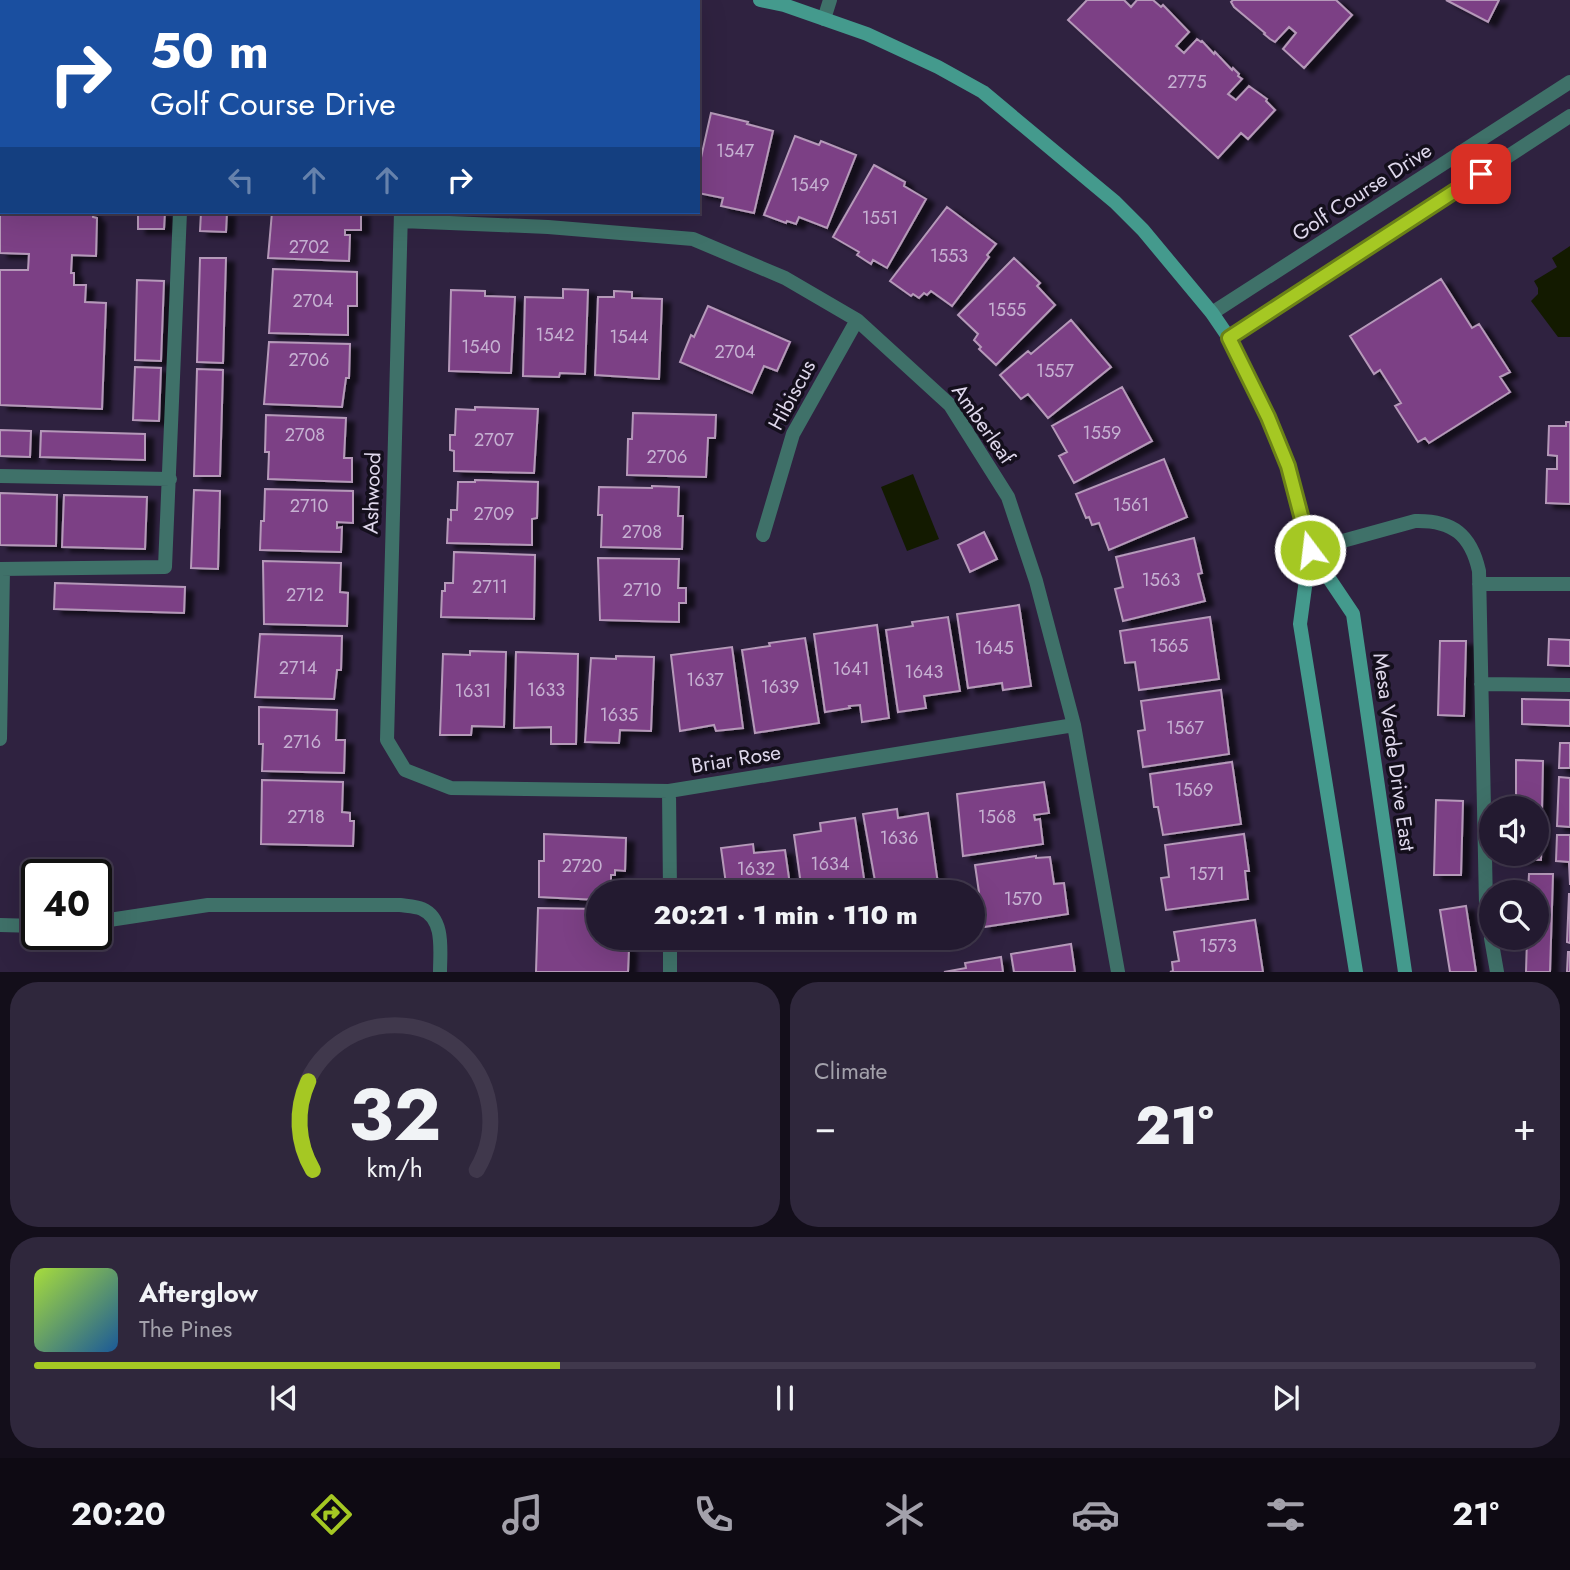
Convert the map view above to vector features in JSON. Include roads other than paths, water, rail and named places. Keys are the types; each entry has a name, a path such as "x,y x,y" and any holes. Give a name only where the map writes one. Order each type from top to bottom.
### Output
{"street":[{"name":"Mesa Verde Drive East","path":"760,0 784,5 867,34 938,67 983,92 1115,202 1143,230 1212,313 1229,338 1268,417 1288,466 1310,550 1353,614 1405,971"},
{"path":"824,19 830,0"},
{"name":"Golf Course Drive","path":"1212,313 1570,82"},
{"path":"1229,338 1570,116"},
{"path":"0,739 1,570 165,567 180,214"},
{"name":"Amberleaf","path":"401,216 693,239 785,278 858,320 950,405 1008,496 1036,581 1074,725 1118,971"},
{"name":"Ashwood","path":"401,216 387,740 405,770"},
{"name":"Hibiscus","path":"763,535 793,434 858,320"},
{"path":"0,476 170,479"},
{"path":"1310,550 1415,521 1432,521 1460,534 1472,546 1479,571 1485,880"},
{"name":"Mesa Verde Drive East","path":"1310,550 1300,624 1356,971"},
{"path":"1479,584 1570,584"},
{"path":"1481,684 1570,685"},
{"name":"Briar Rose","path":"405,770 451,788 669,791 1074,725"},
{"path":"669,791 670,880"},
{"path":"112,920 208,905 400,905 423,909 436,920 441,941 440,971"},
{"path":"0,925 21,926"},
{"path":"670,950 670,971"},
{"path":"1493,950 1497,971"}]}
